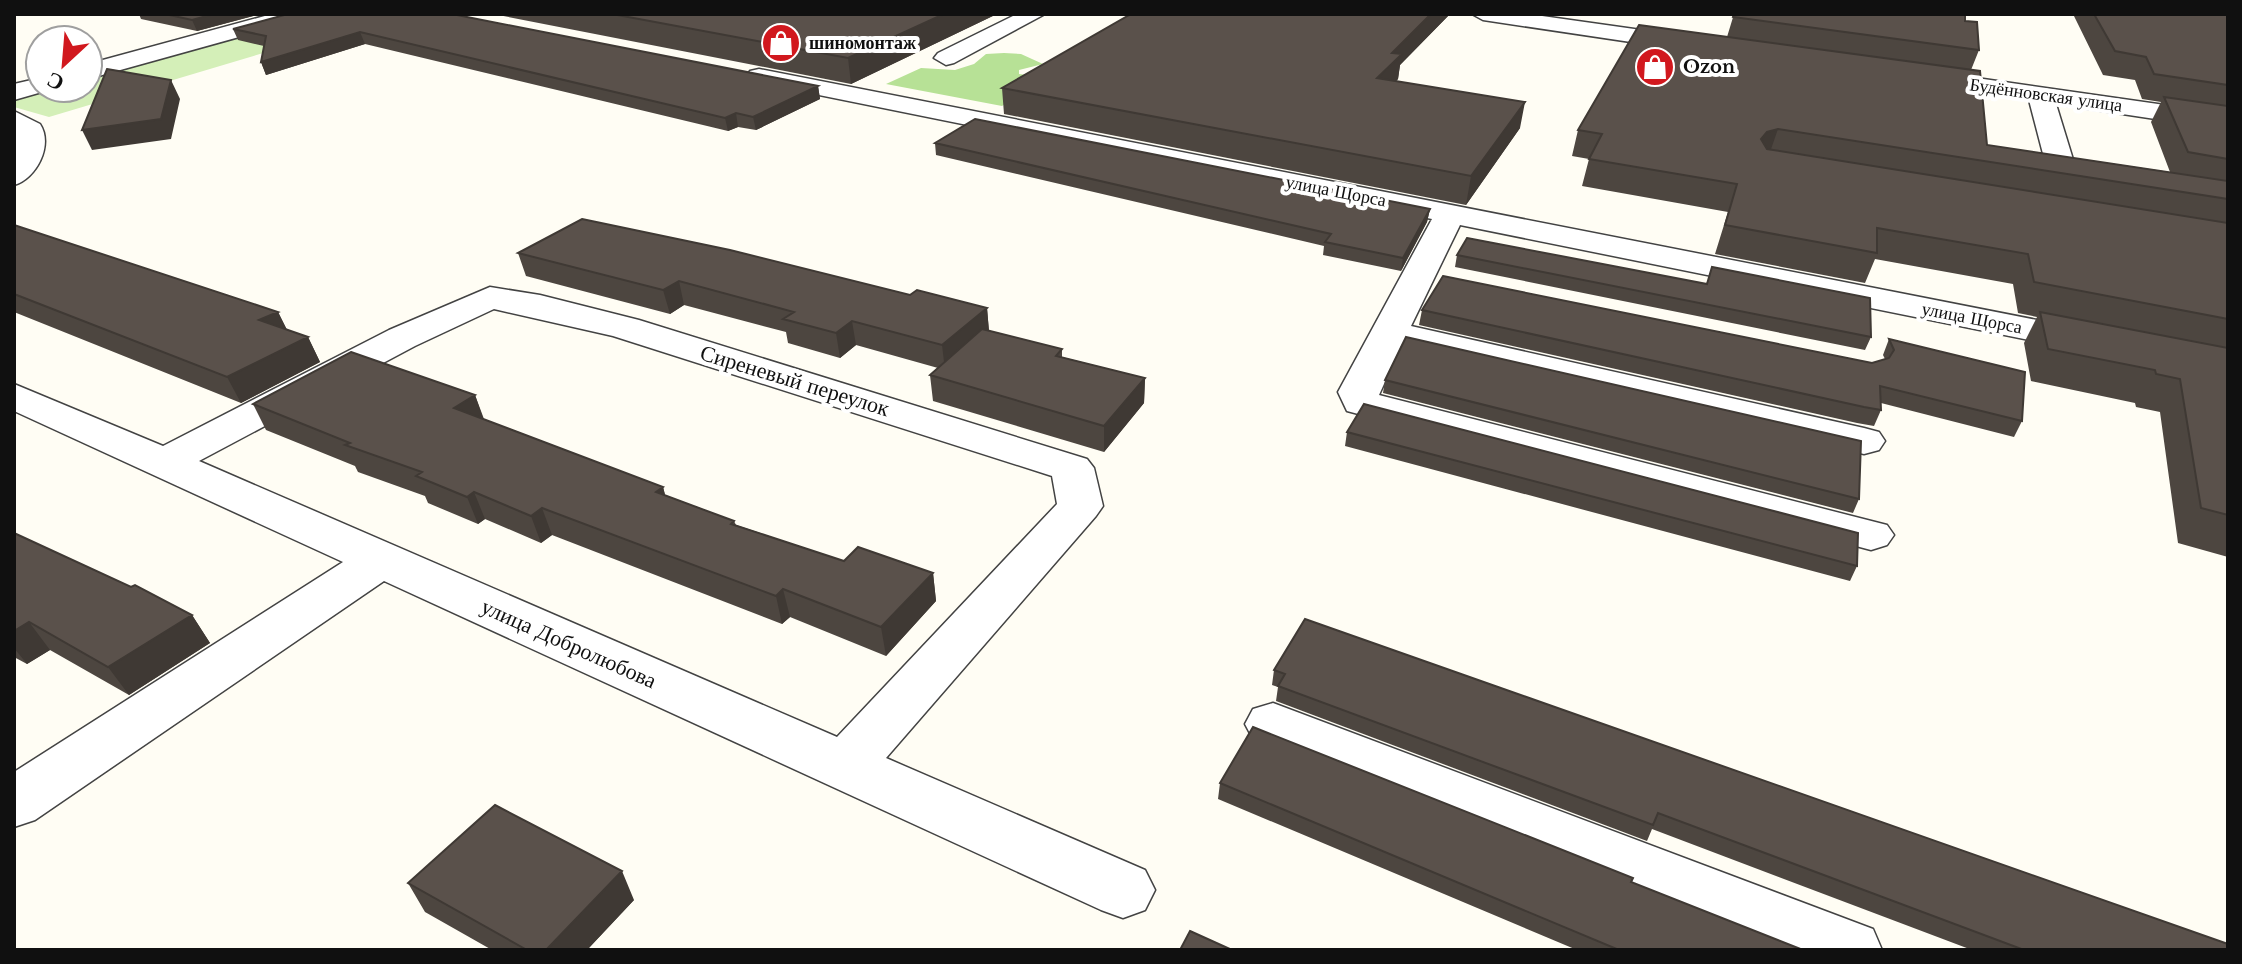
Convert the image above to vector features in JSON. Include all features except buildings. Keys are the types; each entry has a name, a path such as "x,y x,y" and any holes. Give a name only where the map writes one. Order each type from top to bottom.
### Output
{"street":[{"path":"104,68 296,14"},
{"path":"946,58 1034,14"},
{"path":"1483,14 1646,37 1682,34 1708,46"},
{"path":"1646,37 1658,14"},
{"name":"улица Щорса","path":"738,72 2119,348"},
{"name":"Будённовская улица","path":"1898,74 2228,122"},
{"path":"2040,95 2063,173 2123,183"},
{"path":"14,119 30,130 32,149 25,165 14,176"},
{"path":"1451,213 1435,276 1389,332 1358,392 1361,402 1871,535"},
{"name":"Сиреневый переулок","path":"165,462 402,338 490,298 540,306 626,328 1072,468 1080,506 845,766"},
{"path":"1389,332 1864,441"},
{"name":"улица Добролюбова","path":"14,396 1123,890"},
{"path":"14,803 382,559"},
{"path":"1273,724 1849,950"}],"green space":[{"path":"387,16 104,101 104,72 272,25"},
{"path":"986,54 1021,54 1043,64 1019,70 1019,74 1045,77 1002,106 886,84 921,68 955,70 974,64"},
{"path":"24,95 24,104 93,104 49,117 14,107 14,98"}],"place":[{"name":"шиномонтаж","path":"781,43"},
{"name":"Ozon","path":"1655,67"}]}
